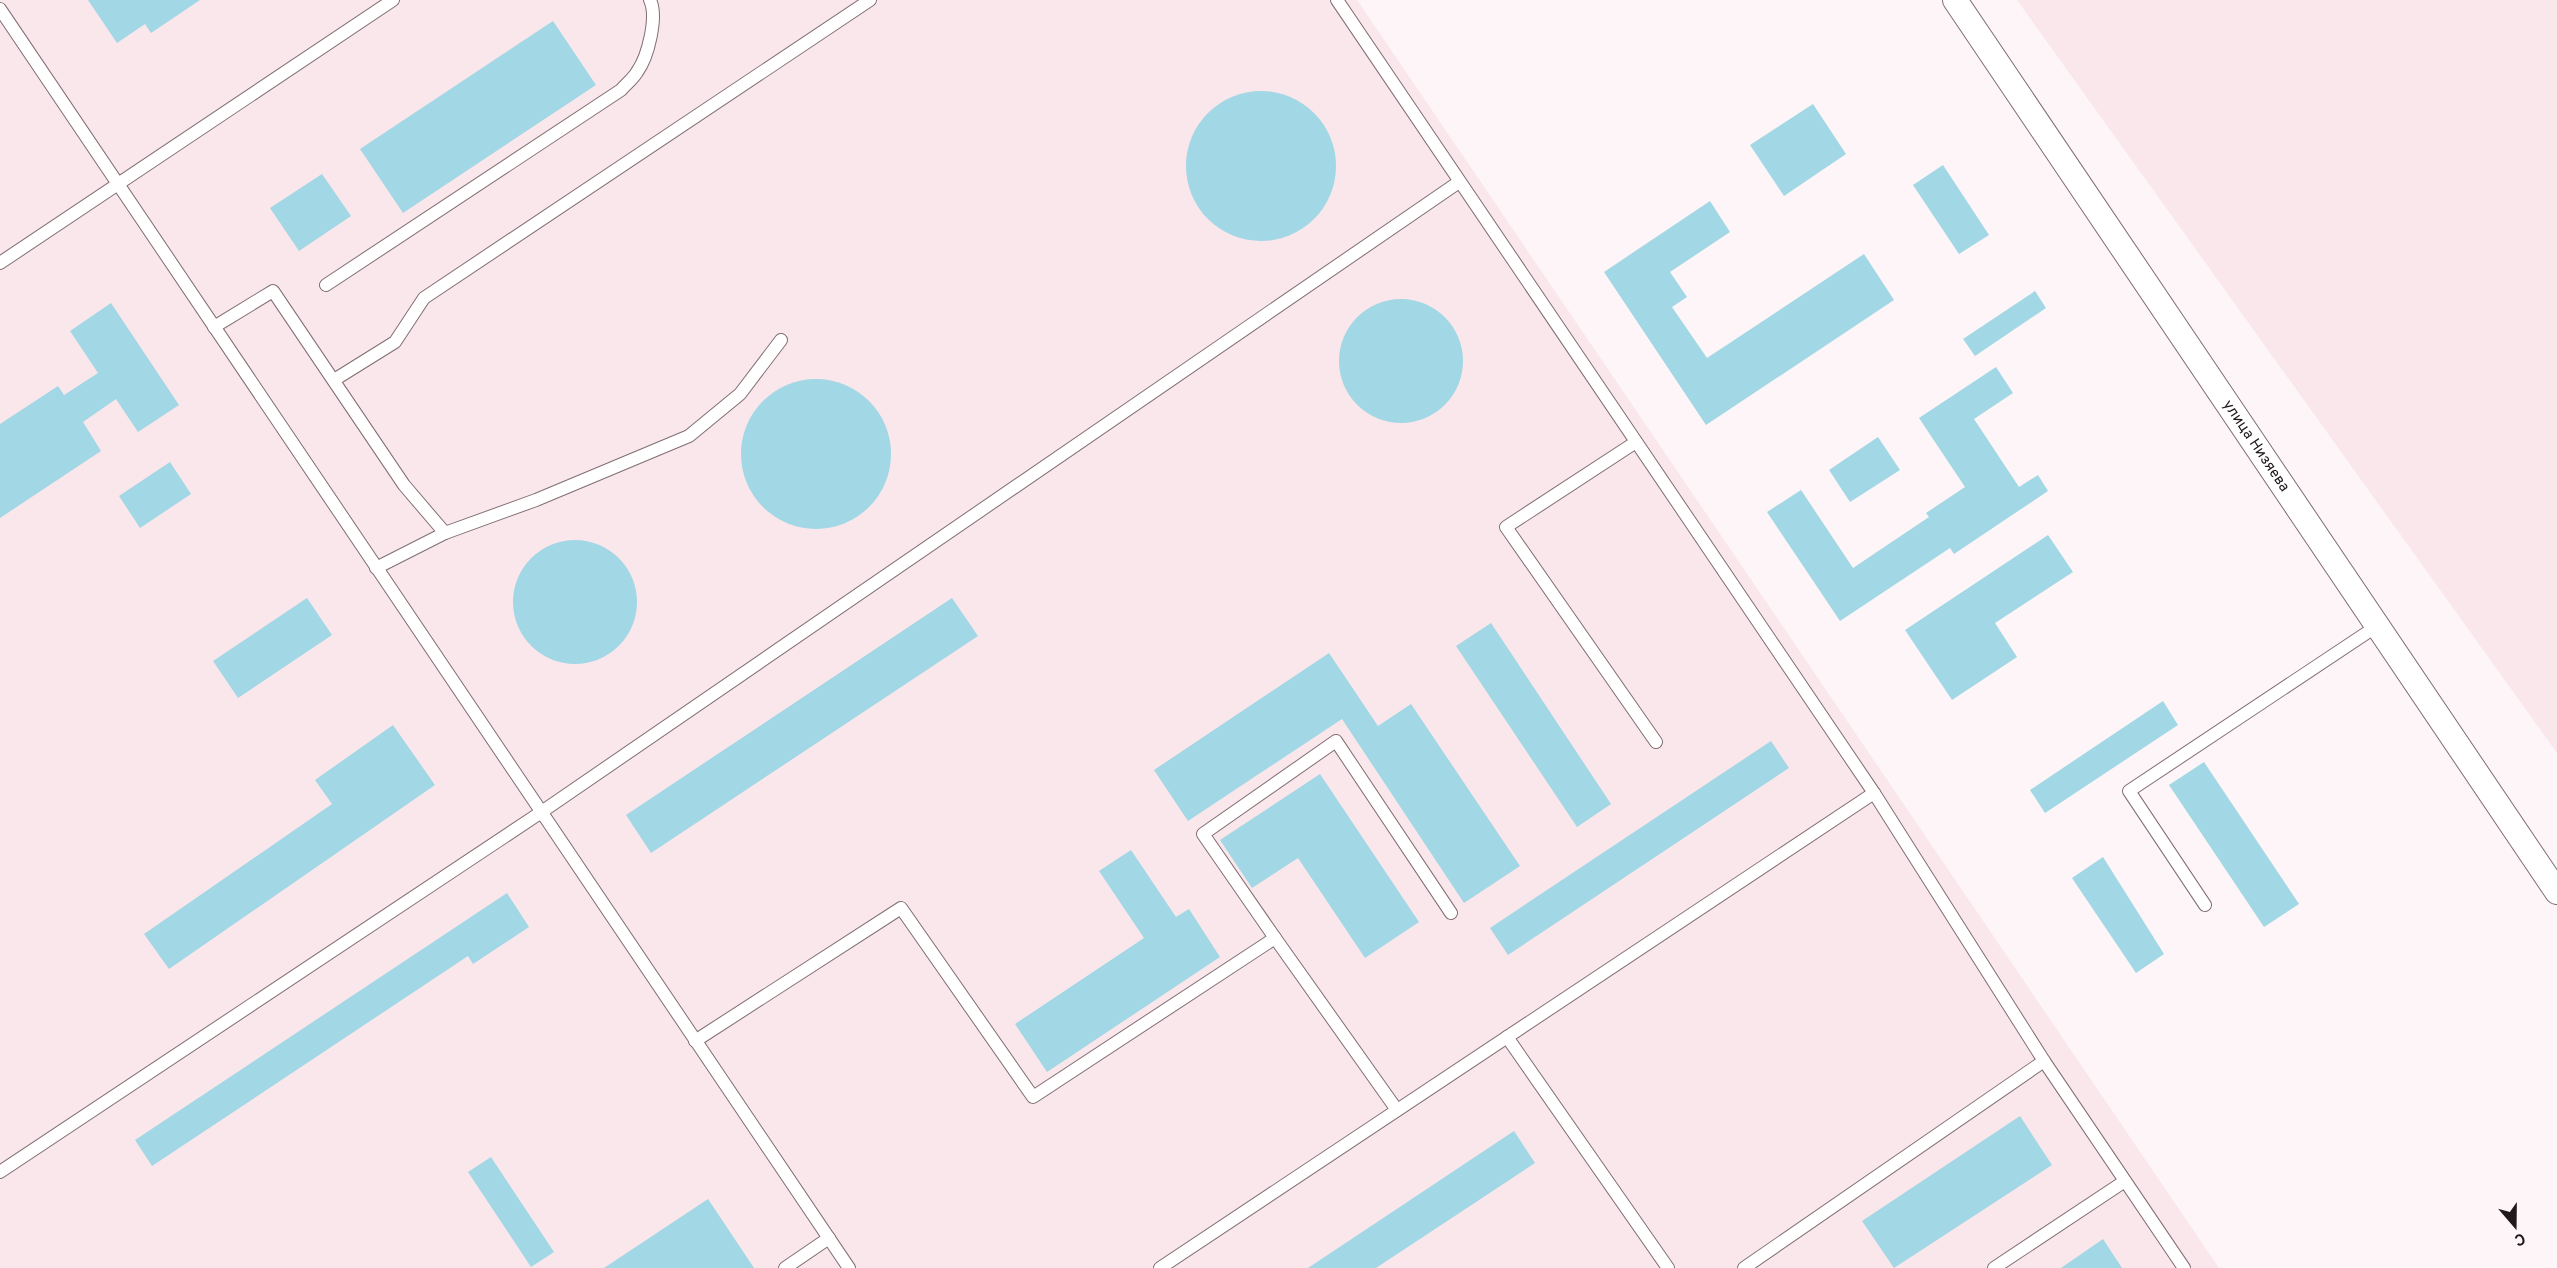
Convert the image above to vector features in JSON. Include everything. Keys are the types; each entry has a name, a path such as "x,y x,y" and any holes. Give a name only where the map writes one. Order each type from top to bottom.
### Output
{"street":[{"name":"улица Низяева","path":"1955,0 2557,892"}],"lane":[{"path":"0,263 393,0"},
{"path":"326,285 621,90 639,71 651,39 653,5 650,0"},
{"path":"334,380 395,342 424,298 870,0"},
{"path":"1337,0 1874,793 2044,1061 2184,1268"},
{"path":"0,9 540,813 849,1268"},
{"path":"0,1172 540,813 1460,182"},
{"path":"214,327 273,291 404,485 446,533"},
{"path":"376,568 446,533 536,500 689,436 740,394 781,340"},
{"path":"1636,442 1506,527 1656,742"},
{"path":"2205,905 2129,791 2377,626"},
{"path":"1397,1110 1203,834 1336,741 1451,913"},
{"path":"1160,1268 1874,793"},
{"path":"695,1041 901,908 1033,1096 1275,938"},
{"path":"1507,1037 1668,1268"},
{"path":"1744,1268 2044,1061"},
{"path":"1994,1268 2125,1181"},
{"path":"785,1268 829,1238"}],"shaded area":[{"path":"0,0 1357,0 2219,1268 0,1268"},
{"path":"2017,0 2557,0 2557,753"}],"building":[{"path":"88,0 200,0 151,33 145,24 117,43"},
{"path":"553,21 596,85 403,213 360,149"},
{"path":"1261,91 1290,96 1303,103 1314,113 1324,124 1331,137 1336,166 1331,195 1324,208 1314,219 1303,229 1290,236 1261,241 1232,236 1219,229 1208,219 1198,208 1191,195 1186,166 1191,137 1198,124 1208,113 1219,103 1232,96"},
{"path":"1813,104 1846,154 1784,196 1750,145"},
{"path":"1943,165 1989,235 1959,254 1913,185"},
{"path":"322,174 351,216 299,251 270,208"},
{"path":"1710,201 1730,232 1670,272 1687,297 1672,307 1707,358 1864,254 1894,300 1706,425 1604,272"},
{"path":"2035,291 2046,308 1975,356 1963,339"},
{"path":"1401,299 1425,304 1445,317 1458,337 1463,361 1458,385 1445,405 1425,418 1401,423 1377,418 1357,405 1344,385 1339,361 1344,337 1357,317 1377,304"},
{"path":"111,303 179,405 138,432 116,399 83,422 101,451 0,518 0,424 58,386 64,395 98,373 70,331"},
{"path":"1996,367 2013,393 1974,419 2019,487 2038,475 2048,491 1954,554 1950,548 1840,621 1767,512 1801,490 1853,568 1929,517 1926,513 1965,487 1919,418"},
{"path":"816,379 845,384 858,391 869,401 879,412 886,425 891,454 886,483 879,496 869,507 858,517 845,524 816,529 787,524 774,517 763,507 753,496 746,483 741,454 746,425 753,412 763,401 774,391 787,384"},
{"path":"1878,437 1900,470 1850,502 1829,470"},
{"path":"170,462 191,494 140,528 119,496"},
{"path":"2048,535 2073,572 1995,623 2017,657 1952,700 1905,630"},
{"path":"575,540 599,545 619,558 632,578 637,602 632,626 619,646 599,659 575,664 551,659 531,646 518,626 513,602 518,578 531,558 551,545"},
{"path":"307,598 332,635 238,698 213,661"},
{"path":"952,598 978,636 651,853 626,815"},
{"path":"1491,623 1611,804 1577,827 1456,646"},
{"path":"1329,653 1378,726 1411,704 1520,866 1464,903 1342,719 1188,821 1154,770"},
{"path":"2163,701 2178,725 2045,813 2030,790"},
{"path":"393,725 435,785 169,969 144,934 332,804 315,780"},
{"path":"1771,741 1789,768 1508,955 1490,928"},
{"path":"2204,762 2299,904 2264,927 2169,785"},
{"path":"1320,774 1419,922 1365,958 1298,858 1252,888 1220,840"},
{"path":"1131,850 1176,917 1189,909 1220,957 1047,1072 1015,1024 1144,938 1099,871"},
{"path":"2103,857 2164,954 2136,973 2072,878"},
{"path":"507,893 529,927 473,964 468,956 152,1166 135,1140"},
{"path":"2020,1116 2052,1165 1894,1268 1862,1221"},
{"path":"1514,1131 1535,1163 1376,1268 1308,1268"},
{"path":"491,1157 554,1252 531,1267 468,1172"},
{"path":"708,1199 754,1268 604,1268"},
{"path":"2103,1239 2122,1268 2061,1268"}]}
